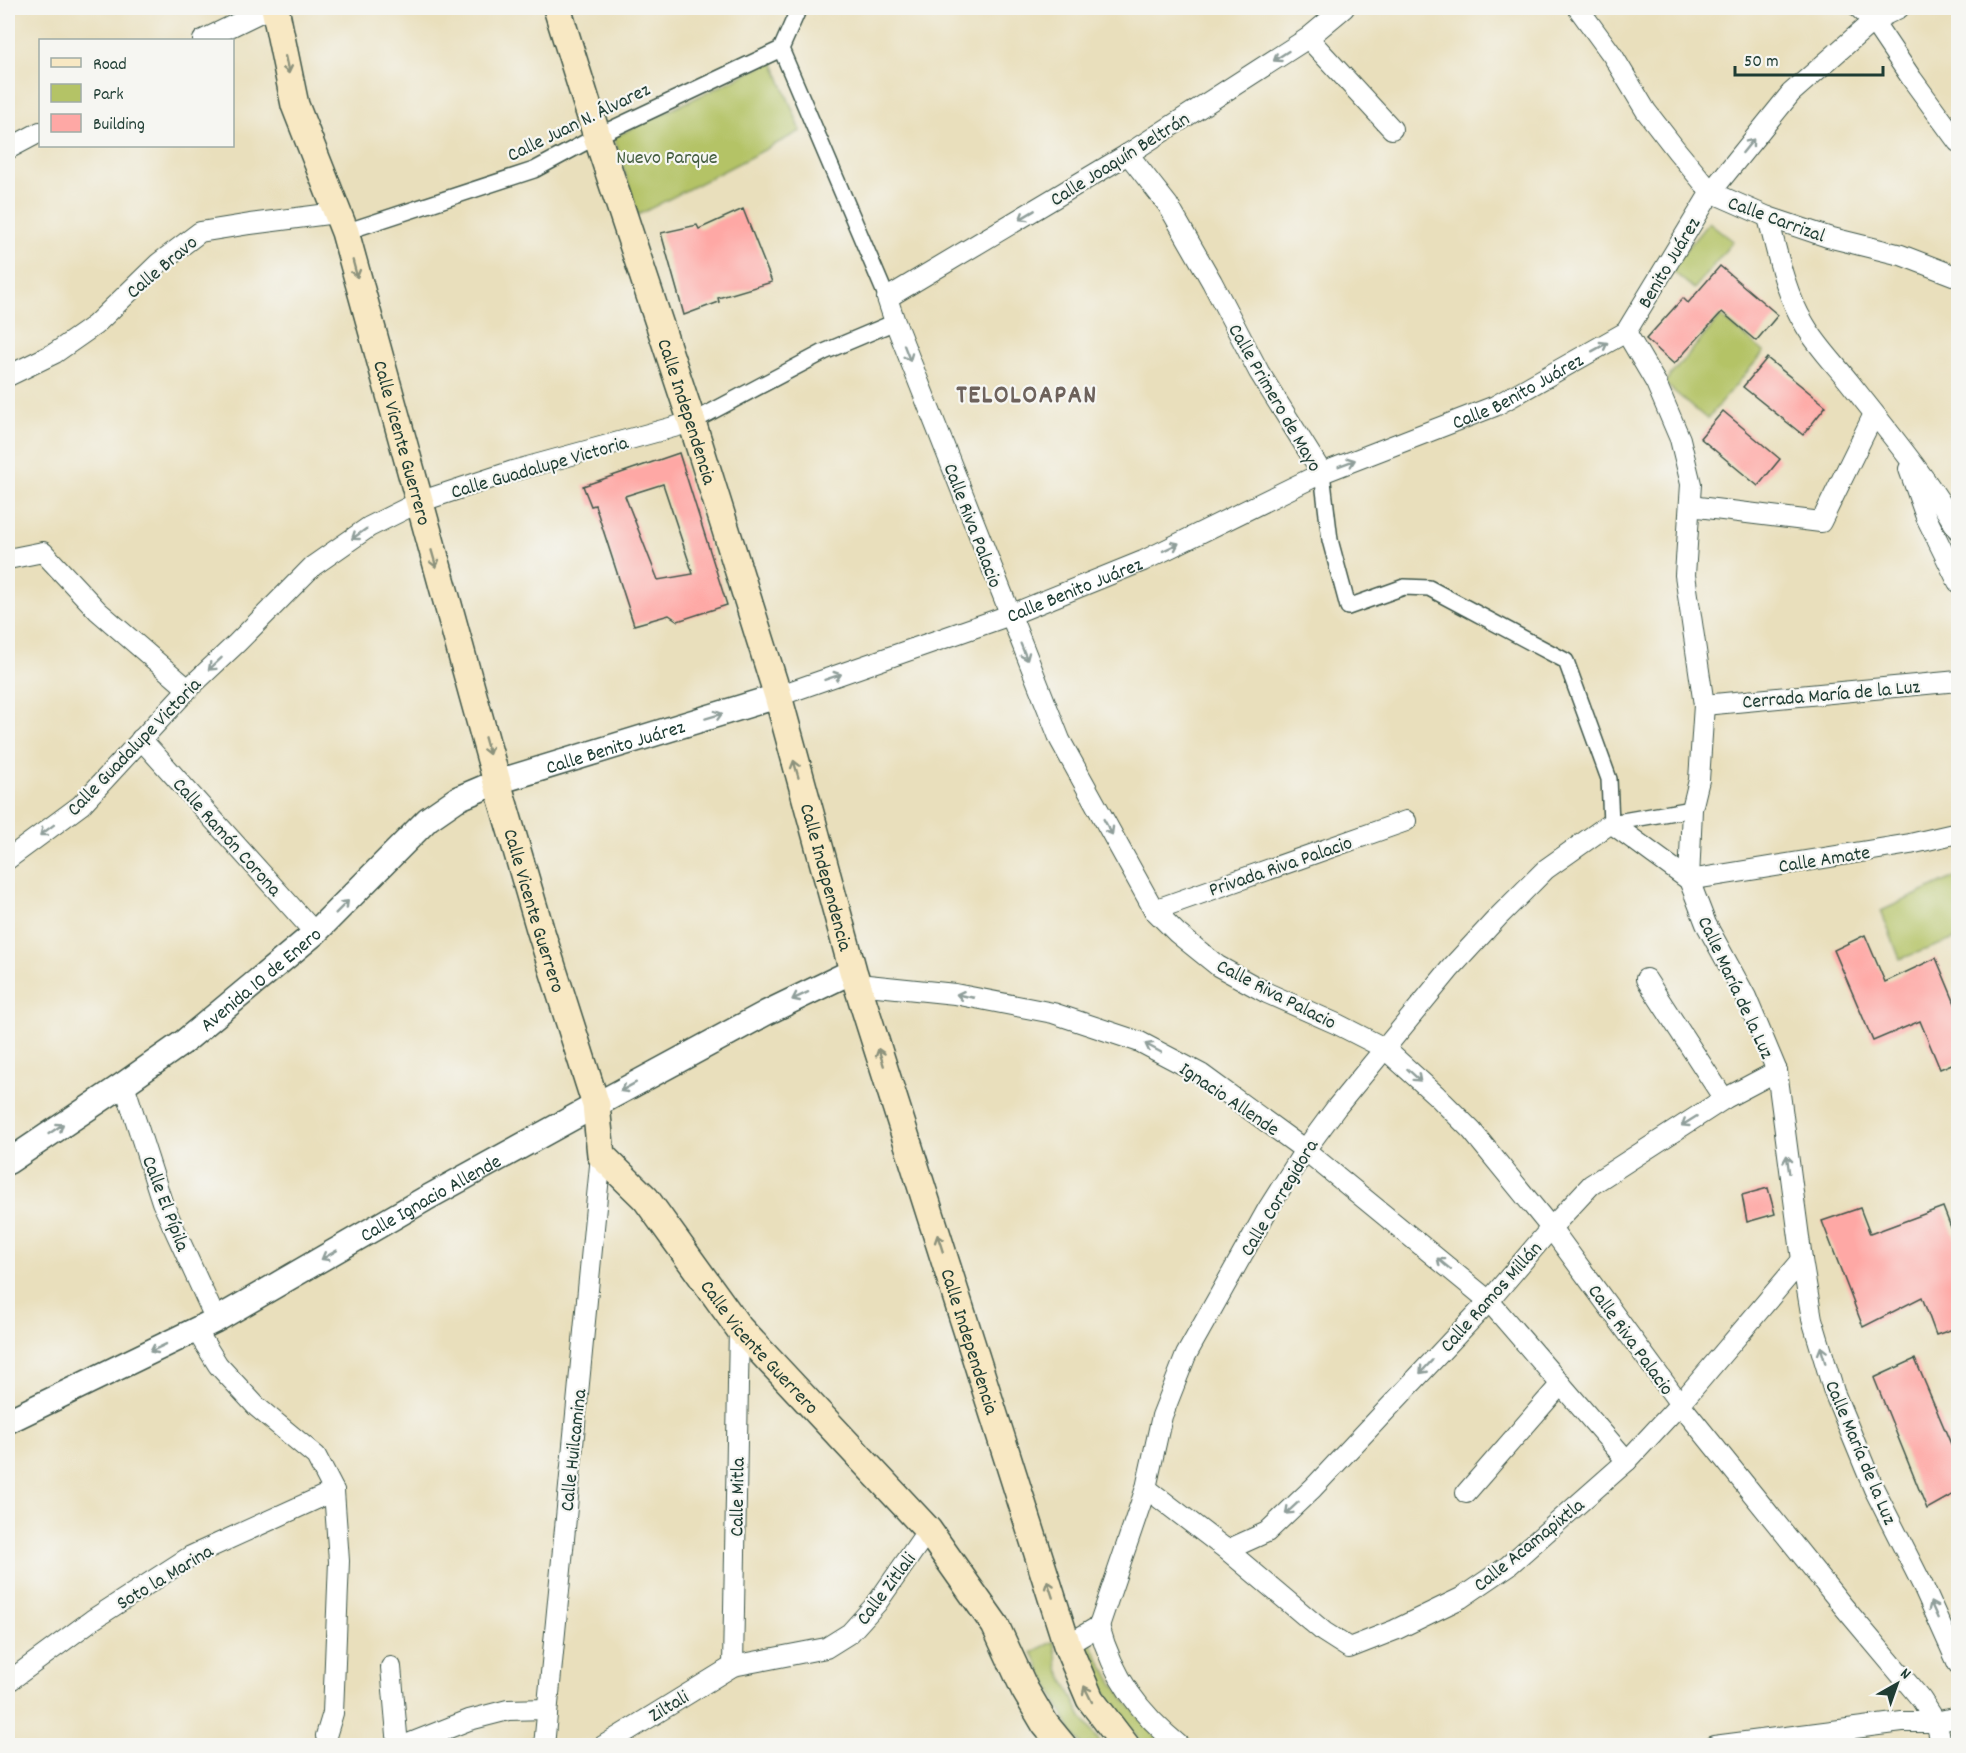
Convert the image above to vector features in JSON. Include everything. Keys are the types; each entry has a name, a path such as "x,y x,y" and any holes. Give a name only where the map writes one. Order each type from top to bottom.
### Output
{"main road":[{"name":"Calle Vicente Guerrero","path":"275,8 295,105 341,222 497,782 596,1105 601,1155 646,1199 739,1328 928,1530 995,1625 1025,1690 1045,1724 1063,1746"},
{"name":"Calle Independencia","path":"557,8 692,422 778,696 791,752 855,978 1067,1645 1090,1699 1123,1742"}],"street":[{"path":"205,39 269,8"},
{"path":"781,49 799,8"},
{"name":"Calle Joaquín Beltrán","path":"887,298 1128,154 1308,38 1344,8"},
{"name":"Calle Carrizal","path":"1578,8 1613,56 1646,111 1711,192 1768,217 1828,237 1901,255 1959,277"},
{"name":"Benito Juárez","path":"1626,332 1711,192 1791,93 1866,14 1899,8"},
{"path":"1866,14 1959,142"},
{"path":"1308,38 1392,129"},
{"name":"Calle Juan N. Álvarez","path":"341,222 534,170 597,136 781,49"},
{"name":"Calle Riva Palacio","path":"781,49 887,298 1060,740 1154,910 1177,933 1218,966 1267,993 1338,1024 1384,1048 1472,1131 1551,1228 1680,1404 1921,1699 1936,1722 1942,1746"},
{"path":"8,149 39,133"},
{"name":"Calle Primero de Mayo","path":"1128,154 1168,205 1259,372 1322,473 1330,540 1348,607 1404,587 1429,588 1566,661 1609,779 1611,823"},
{"path":"1768,217 1791,294 1805,326 1901,448 1951,502 1959,530"},
{"name":"Calle Bravo","path":"8,376 55,353 95,325 159,263 200,232 250,224 341,222"},
{"name":"Calle Guadalupe Victoria","path":"8,859 81,805 188,689 313,566 369,527 418,502 513,471 692,422 824,352 895,322"},
{"name":"Calle Benito Juárez","path":"497,782 778,696 1010,615 1143,561 1322,473 1495,406 1626,332"},
{"name":"Calle María de la Luz","path":"1626,332 1656,383 1680,439 1691,484 1685,575 1704,705 1699,780 1692,809 1689,880 1706,924 1746,997 1777,1071 1812,1319 1834,1392 1874,1489 1959,1664"},
{"path":"1690,506 1821,522 1874,414"},
{"path":"1901,448 1926,517 1959,582"},
{"path":"1926,517 1951,502"},
{"path":"8,559 43,552 98,611 188,689"},
{"name":"Cerrada María de la Luz","path":"1704,705 1959,681"},
{"name":"Calle Ramón Corona","path":"141,740 315,933"},
{"name":"Avenida 10 de Enero","path":"8,1162 185,1041 315,933 428,819 457,799 497,782"},
{"path":"1611,823 1692,809"},
{"name":"Privada Riva Palacio","path":"1154,910 1406,821"},
{"path":"1611,823 1689,880"},
{"name":"Calle Corregidora","path":"1099,1626 1146,1488 1162,1416 1186,1355 1269,1206 1305,1150 1384,1048 1498,917 1546,869 1611,823"},
{"name":"Calle Amate","path":"1689,880 1910,844 1959,833"},
{"name":"Calle Ignacio Allende","path":"8,1420 206,1325 425,1199 766,1012 855,978"},
{"name":"Ignacio Allende","path":"855,978 1053,1013 1140,1041 1201,1074 1305,1150 1489,1301 1627,1461"},
{"path":"1646,979 1724,1099"},
{"name":"Calle Ramos Millán","path":"1227,1550 1267,1532 1297,1503 1489,1301 1591,1185 1724,1099 1777,1071"},
{"name":"Calle El Pípila","path":"124,1084 218,1365 257,1407 316,1456 334,1491"},
{"name":"Calle Huilcamina","path":"544,1746 601,1155"},
{"name":"Calle Acamapixtla","path":"1146,1488 1227,1550 1324,1632 1349,1648 1395,1630 1461,1598 1508,1566 1627,1461 1680,1404 1802,1260"},
{"name":"Calle Mitla","path":"733,1666 739,1328"},
{"path":"1466,1493 1561,1384"},
{"path":"326,1736 333,1713 339,1561 334,1491"},
{"name":"Soto la Marina","path":"8,1682 92,1620 191,1556 334,1491"},
{"name":"Calle Zitlali","path":"733,1666 826,1648 850,1633 877,1603 928,1530"},
{"path":"1067,1645 1099,1626 1106,1652 1128,1691 1156,1727 1180,1746"},
{"name":"Ziltali","path":"603,1746 733,1666"},
{"path":"390,1667 401,1746 469,1720 508,1710 548,1709"},
{"path":"1714,1746 1902,1722 1936,1722 1959,1718"}],"green space":[{"name":"Nuevo Parque","path":"773,61 801,131 638,215 614,137"},
{"path":"1709,222 1733,241 1694,289 1670,269"},
{"path":"1721,316 1764,352 1707,419 1664,383"},
{"path":"1957,876 1958,938 1900,959 1881,911"},
{"path":"1089,1639 1104,1668 1122,1695 1164,1745 1143,1745 1117,1710 1095,1673 1083,1646"},
{"path":"1054,1641 1058,1667 1082,1717 1102,1745 1083,1745 1073,1734 1032,1652"}],"building":[{"path":"743,209 772,282 718,298 719,302 684,315 661,233 697,225 699,229"},
{"path":"1720,266 1778,315 1756,341 1722,312 1674,364 1646,339 1683,298 1688,303"},
{"path":"1767,358 1826,406 1803,435 1743,387"},
{"path":"1723,411 1780,459 1758,486 1700,438"},
{"path":"679,453 727,605 678,621 669,615 634,625 595,505 591,506 583,486","holes":["663,484 693,574 658,580 625,496"]},
{"path":"1865,935 1885,982 1936,958 1959,1013 1959,1061 1940,1069 1920,1021 1873,1041 1834,950"},
{"path":"1768,1188 1775,1214 1747,1222 1742,1195"},
{"path":"1943,1207 1959,1248 1959,1327 1936,1335 1922,1297 1863,1327 1822,1221 1860,1208 1870,1234"},
{"path":"1915,1359 1959,1463 1959,1491 1927,1509 1874,1378"}],"district":[{"name":"TELOLOAPAN","path":"1027,393"}]}
